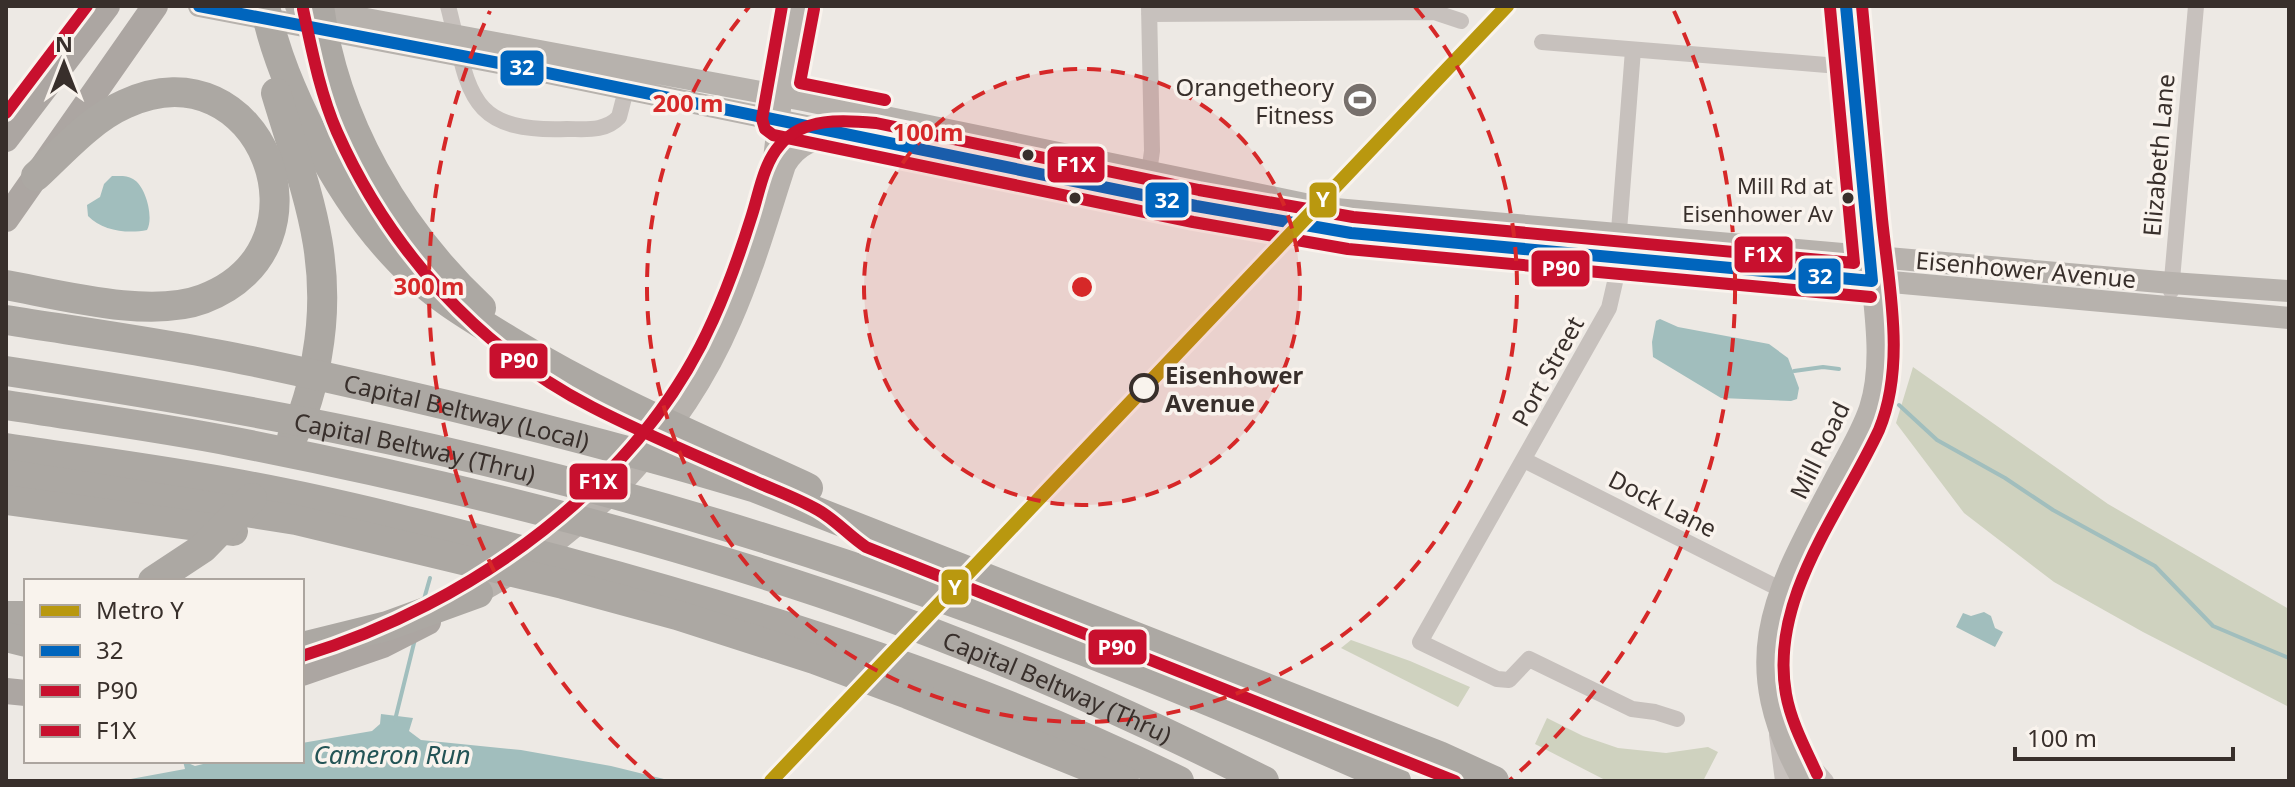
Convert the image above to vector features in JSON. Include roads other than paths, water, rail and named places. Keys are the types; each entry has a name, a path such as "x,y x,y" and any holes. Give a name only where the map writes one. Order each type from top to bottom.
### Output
{"highway":[{"path":"156,579 203,548 244,509 262,485 283,454 300,420 321,339 324,285 318,235 260,41 256,6"},
{"path":"265,6 279,60 329,167 369,226 426,286 543,362 637,411 831,499 872,532"},
{"path":"319,6 339,89 370,162 391,199 463,291 543,362"},
{"path":"13,287 143,307 202,300 228,287 246,271 258,256 274,219 271,173 264,150 255,136 243,121 226,109 209,99 187,93 166,92 145,96 109,112 36,176"},
{"name":"Capital Beltway (Local)","path":"6,320 250,361 484,415 678,464 756,488 1424,750 1494,781"},
{"name":"Capital Beltway (Thru)","path":"6,371 291,418 461,455 705,521 963,605 1215,704 1396,781"},
{"name":"Capital Beltway (Thru)","path":"6,405 233,441 361,468 527,507 684,550 907,624 1081,695 1264,781"},
{"path":"6,448 243,485 341,506 441,529 675,592 837,642 940,678 1179,781"},
{"path":"6,474 296,520 563,584 692,620 814,659 1124,781"},
{"path":"6,500 276,537 563,584"},
{"path":"304,647 387,626 478,593"}],"main road":[{"path":"6,139 107,6"},
{"path":"6,219 155,6"},
{"name":"Eisenhower Avenue","path":"199,6 781,96 1324,208 2289,291"},
{"name":"Eisenhower Avenue","path":"296,6 502,54 626,90 1351,233 2289,318"},
{"path":"769,213 781,96 798,6"},
{"path":"304,672 383,645 478,593 532,560 597,509 660,438 699,380 730,322 785,165 792,153 802,145 828,138 873,139"},
{"name":"Mill Road","path":"1803,781 1785,743 1770,692 1767,657 1770,624 1780,589 1870,410 1877,361 1870,257"}],"street":[{"path":"448,6 467,82 474,97 487,112 504,124 529,130 602,128 619,117 626,90"},
{"name":"Mill Road","path":"1846,6 1870,257"},
{"name":"Elizabeth Lane","path":"2169,308 2196,6"},
{"path":"1146,195 1152,151 1149,10 1434,12 1461,21"},
{"path":"1542,42 1851,67"},
{"name":"Port Street","path":"1633,50 1615,282 1609,308 1420,642 1497,679 1509,680 1529,659 1632,709 1677,719"},
{"name":"Dock Lane","path":"1524,460 1780,589"},
{"name":"Mill Road","path":"1776,717 1783,781"},
{"name":"Mill Road","path":"1776,717 1809,764 1826,781"}],"water":[{"path":"112,176 131,178 142,188 149,210 147,230 116,230 100,225 88,216 87,205 100,197 104,184"},
{"path":"1660,319 1678,327 1769,344 1788,358 1799,388 1797,399 1721,398 1653,357 1652,342 1656,321"},
{"path":"1984,612 1991,616 1995,628 2003,632 1995,647 1956,627 1963,613 1971,616"},
{"name":"Cameron Run","path":"381,714 413,718 409,731 421,740 521,750 611,766 672,781 120,781 185,769 184,763 195,766 207,763 304,763 304,743 372,731 380,724"}],"waterway":[{"path":"1794,371 1823,367 1839,369"},
{"path":"1899,405 1937,440 2005,478 2053,510 2155,566 2213,626 2289,658"},
{"path":"424,599 430,578"},
{"path":"395,720 415,639"}],"metro line":[{"name":"Y","path":"771,781 1507,6"}],"place":[{"name":"Orangetheory Fitness","path":"1360,100"},
{"name":"Mill Rd at Eisenhower Av","path":"1848,198"},
{"name":"Eisenhower Avenue","path":"1144,388"}]}
